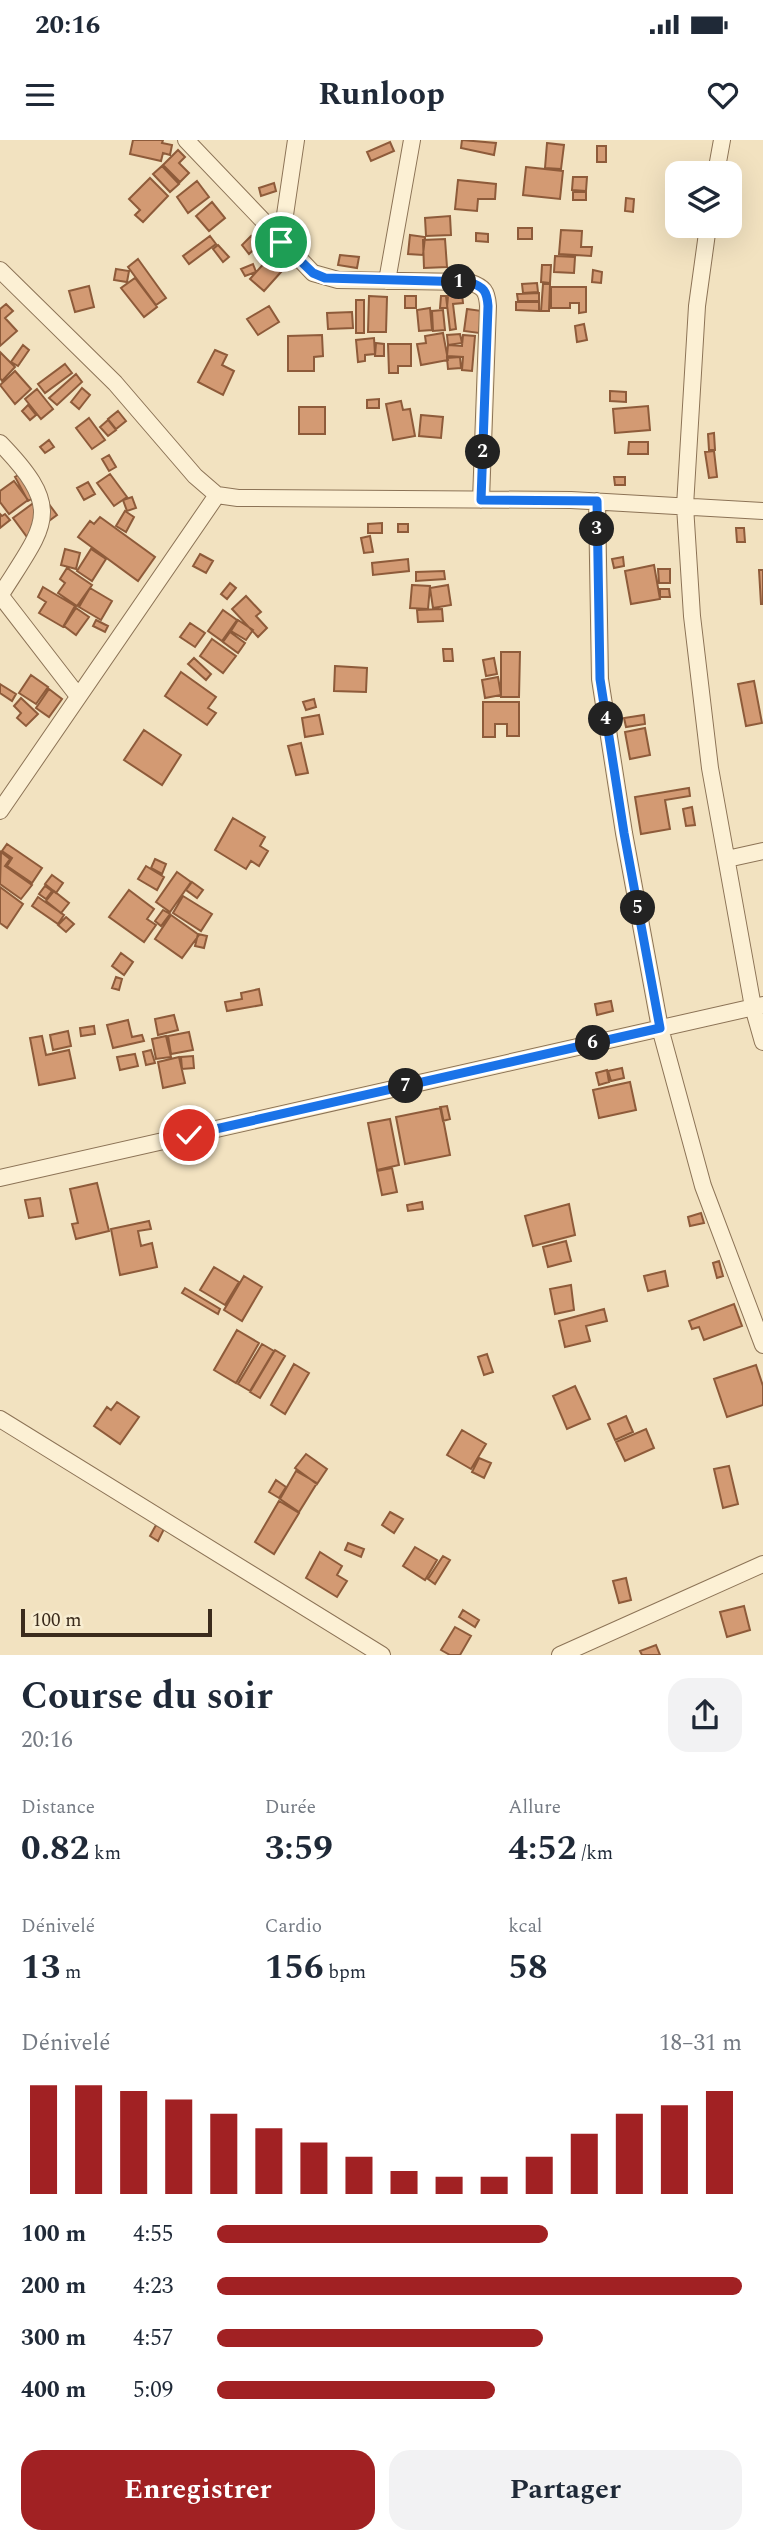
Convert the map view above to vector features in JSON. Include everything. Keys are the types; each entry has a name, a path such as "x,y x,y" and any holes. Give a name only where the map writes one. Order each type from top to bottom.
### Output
{"street":[{"path":"186,140 313,273 325,278 469,282 482,286 487,294 481,500"},
{"path":"281,242 296,140"},
{"path":"387,281 412,140"},
{"path":"718,161 722,140"},
{"path":"706,238 697,306 685,506 702,699 727,859 763,1042"},
{"path":"0,270 115,383 195,476 217,495 238,498 597,501 763,511"},
{"path":"0,443 26,469 40,491 44,510 40,532 0,596 78,696"},
{"path":"0,811 217,495"},
{"path":"597,501 600,679 624,833 660,1028 703,1186 763,1345"},
{"path":"727,859 763,851"},
{"path":"0,1178 758,1006"},
{"path":"0,1419 382,1655"},
{"path":"560,1655 763,1564"}],"building":[{"path":"133,140 163,140 162,143 172,145 170,155 163,153 161,161 130,154"},
{"path":"462,140 496,143 494,155 461,148"},
{"path":"390,142 394,151 371,161 367,152"},
{"path":"547,143 564,145 561,169 545,168"},
{"path":"597,146 606,146 606,162 597,162"},
{"path":"178,150 185,157 179,163 189,173 180,182 163,165"},
{"path":"162,166 179,184 170,192 153,174"},
{"path":"526,167 563,171 560,199 523,195"},
{"path":"573,177 587,177 586,191 572,190"},
{"path":"150,178 168,196 143,222 135,215 140,210 129,199"},
{"path":"458,180 496,184 495,199 478,199 477,211 455,209"},
{"path":"197,181 209,197 188,213 177,197"},
{"path":"274,183 276,191 261,196 259,188"},
{"path":"573,192 586,192 586,200 573,200"},
{"path":"626,198 634,199 633,212 625,211"},
{"path":"212,202 225,218 209,231 196,216"},
{"path":"450,216 451,235 426,236 425,218"},
{"path":"518,228 532,228 532,239 518,239"},
{"path":"561,230 582,231 581,247 592,247 591,256 559,254"},
{"path":"476,233 488,234 488,242 476,241"},
{"path":"410,235 425,237 423,255 408,254"},
{"path":"210,236 216,244 189,264 183,256"},
{"path":"251,236 259,245 249,254 242,245"},
{"path":"445,239 447,267 424,268 423,240"},
{"path":"218,245 229,257 223,262 213,249"},
{"path":"340,255 359,257 357,268 338,265"},
{"path":"555,256 575,257 574,273 554,272"},
{"path":"138,259 166,298 156,305 128,267"},
{"path":"267,260 281,272 264,291 250,279"},
{"path":"253,264 256,272 245,276 241,269"},
{"path":"542,265 551,265 550,283 541,282"},
{"path":"116,269 129,271 127,282 114,280"},
{"path":"593,270 602,272 601,283 592,282"},
{"path":"135,278 157,307 144,317 121,288"},
{"path":"537,283 538,292 523,293 522,284"},
{"path":"543,284 550,284 549,311 541,311"},
{"path":"89,286 94,307 75,312 69,291"},
{"path":"551,287 586,287 586,312 579,313 579,303 570,303 570,308 551,308"},
{"path":"539,293 539,301 518,301 517,294"},
{"path":"462,294 463,303 453,304 456,329 450,330 446,296"},
{"path":"369,296 387,297 386,332 368,332"},
{"path":"405,296 416,296 416,308 405,308"},
{"path":"441,296 448,296 447,308 440,308"},
{"path":"356,300 364,300 364,333 356,333"},
{"path":"516,302 539,302 539,311 516,310"},
{"path":"6,304 13,311 5,318 17,331 0,346 0,309"},
{"path":"269,306 279,322 258,335 247,319"},
{"path":"430,308 432,330 419,331 417,310"},
{"path":"467,309 482,311 479,333 464,331"},
{"path":"443,310 445,330 433,331 432,311"},
{"path":"352,312 353,328 328,329 327,313"},
{"path":"584,324 587,340 577,342 575,326"},
{"path":"443,333 448,360 421,365 417,344 426,343 425,336"},
{"path":"460,334 462,343 448,345 447,335"},
{"path":"322,335 323,356 314,357 314,371 288,371 288,336"},
{"path":"463,335 475,336 472,371 462,370 463,357 447,356 448,345 462,346"},
{"path":"374,338 375,354 365,355 365,361 358,362 356,340"},
{"path":"376,343 384,344 384,356 375,356"},
{"path":"388,344 411,344 411,366 398,366 398,373 389,373"},
{"path":"23,345 29,350 18,366 11,362"},
{"path":"215,350 227,355 222,365 234,371 223,395 198,382"},
{"path":"0,352 15,367 2,381 0,378"},
{"path":"460,357 461,368 448,369 447,358"},
{"path":"65,364 72,373 45,393 38,384"},
{"path":"15,371 31,389 15,404 0,385"},
{"path":"76,374 82,382 57,405 49,398"},
{"path":"82,388 90,395 79,409 71,402"},
{"path":"37,389 53,409 41,419 25,399"},
{"path":"610,391 626,392 626,402 610,401"},
{"path":"379,399 379,408 367,408 367,400"},
{"path":"401,401 403,410 410,409 415,436 393,440 386,404"},
{"path":"28,405 36,415 30,420 22,411"},
{"path":"648,406 650,430 615,433 613,409"},
{"path":"299,407 325,407 325,434 299,434"},
{"path":"118,411 126,421 116,429 108,419"},
{"path":"421,415 443,417 441,438 419,436"},
{"path":"89,418 105,440 92,449 76,428"},
{"path":"108,420 116,430 108,436 100,427"},
{"path":"714,433 715,450 709,450 708,434"},
{"path":"49,440 54,447 45,453 40,447"},
{"path":"629,442 648,442 648,454 628,454"},
{"path":"714,451 717,477 709,478 705,452"},
{"path":"109,455 116,467 109,471 102,459"},
{"path":"24,472 37,496 28,501 15,477"},
{"path":"110,474 127,497 114,506 97,483"},
{"path":"614,477 625,477 625,485 615,485"},
{"path":"14,481 28,500 9,514 0,502 0,491"},
{"path":"88,482 95,494 84,500 77,488"},
{"path":"43,496 57,515 27,537 13,518"},
{"path":"132,497 136,508 127,511 123,500"},
{"path":"125,511 134,517 126,532 116,526"},
{"path":"0,514 5,514 10,520 0,528"},
{"path":"100,517 155,557 138,581 78,537 90,521 94,524"},
{"path":"382,523 382,533 368,533 368,524"},
{"path":"398,524 408,524 408,532 398,532"},
{"path":"736,528 744,528 745,542 737,542"},
{"path":"370,536 373,552 364,553 361,538"},
{"path":"65,549 80,553 76,569 61,565"},
{"path":"91,549 106,559 92,581 77,571"},
{"path":"200,554 213,561 206,573 193,566"},
{"path":"623,557 624,566 614,568 612,559"},
{"path":"408,559 409,571 373,575 372,563"},
{"path":"654,565 660,599 631,604 625,571"},
{"path":"67,568 92,585 77,606 58,593 65,583 60,579"},
{"path":"658,569 670,569 670,583 659,583"},
{"path":"759,570 763,570 763,604 761,604"},
{"path":"444,571 445,579 416,581 416,572"},
{"path":"230,583 236,588 227,599 221,594"},
{"path":"412,585 430,586 428,609 410,608"},
{"path":"448,585 451,605 433,608 430,588"},
{"path":"43,587 75,606 63,627 39,613 46,602 38,597"},
{"path":"90,588 112,601 101,620 79,607"},
{"path":"660,589 669,589 670,597 660,597"},
{"path":"246,596 261,612 256,616 267,628 258,637 232,609"},
{"path":"76,608 89,617 76,635 64,626"},
{"path":"442,609 443,621 418,622 417,610"},
{"path":"223,610 237,620 222,641 208,631"},
{"path":"96,620 108,626 105,632 93,626"},
{"path":"238,620 253,630 246,640 231,631"},
{"path":"190,623 205,633 195,647 180,637"},
{"path":"230,632 245,643 238,653 223,642"},
{"path":"212,639 236,656 223,673 200,656"},
{"path":"443,649 452,649 453,661 444,661"},
{"path":"501,652 520,652 519,697 501,697"},
{"path":"194,658 211,674 206,680 188,664"},
{"path":"494,658 497,674 486,676 483,660"},
{"path":"335,666 367,668 366,692 334,691"},
{"path":"181,672 216,697 208,708 216,713 207,725 165,696"},
{"path":"31,675 48,687 36,704 19,693"},
{"path":"498,677 501,695 485,698 482,680"},
{"path":"754,681 762,723 746,726 738,684"},
{"path":"0,684 16,694 12,701 0,693"},
{"path":"49,689 62,699 49,717 36,708"},
{"path":"21,698 38,714 26,726 17,718 21,713 14,706"},
{"path":"314,699 316,707 306,710 303,702"},
{"path":"483,702 519,702 519,736 507,736 507,724 495,724 495,737 483,737"},
{"path":"319,715 323,734 305,737 302,718"},
{"path":"644,715 645,724 626,727 624,718"},
{"path":"645,728 650,755 630,759 625,732"},
{"path":"144,730 181,755 162,785 124,760"},
{"path":"301,743 308,773 296,775 288,746"},
{"path":"689,788 690,796 665,800 670,829 641,834 635,797"},
{"path":"692,807 695,825 686,826 683,809"},
{"path":"233,818 265,837 260,846 268,851 259,866 251,861 246,869 215,850"},
{"path":"7,844 42,868 32,883 7,866 12,858 2,851"},
{"path":"1,852 10,859 5,866 32,885 21,899 0,884"},
{"path":"155,859 166,864 162,874 151,868"},
{"path":"146,866 164,877 157,890 138,879"},
{"path":"177,872 191,882 170,912 156,902"},
{"path":"52,875 63,883 56,893 45,884"},
{"path":"192,882 203,890 197,898 186,890"},
{"path":"45,886 52,891 46,899 39,894"},
{"path":"0,887 23,904 7,928 0,923"},
{"path":"129,890 154,909 147,919 156,925 144,942 109,917"},
{"path":"54,891 69,903 61,913 46,901"},
{"path":"183,896 212,914 201,931 173,913"},
{"path":"38,897 64,915 58,924 32,906"},
{"path":"163,910 170,914 161,926 155,921"},
{"path":"171,915 199,935 182,958 155,939"},
{"path":"66,917 74,924 66,932 58,925"},
{"path":"198,934 207,936 204,948 195,946"},
{"path":"121,953 133,962 124,975 112,966"},
{"path":"116,977 122,979 119,990 112,988"},
{"path":"259,989 262,1005 227,1011 225,1002 242,999 241,993"},
{"path":"611,1001 613,1011 597,1015 595,1004"},
{"path":"174,1015 178,1030 158,1035 155,1019"},
{"path":"128,1020 132,1037 142,1035 144,1041 113,1048 107,1025"},
{"path":"94,1026 95,1034 81,1036 80,1028"},
{"path":"68,1031 71,1046 53,1050 50,1035"},
{"path":"189,1032 193,1050 171,1054 168,1036"},
{"path":"42,1036 46,1055 69,1050 75,1078 39,1085 30,1038"},
{"path":"166,1036 171,1057 156,1059 152,1039"},
{"path":"151,1050 155,1063 146,1065 143,1052"},
{"path":"135,1054 138,1066 120,1070 117,1057"},
{"path":"193,1056 194,1068 182,1069 181,1057"},
{"path":"179,1057 185,1083 163,1088 158,1062"},
{"path":"622,1068 624,1078 611,1081 608,1071"},
{"path":"607,1070 609,1082 599,1085 596,1073"},
{"path":"630,1082 636,1110 599,1118 593,1090"},
{"path":"447,1106 450,1119 443,1121 440,1107"},
{"path":"441,1108 450,1155 405,1164 396,1117"},
{"path":"390,1119 399,1165 377,1170 368,1123"},
{"path":"392,1168 397,1192 382,1195 377,1171"},
{"path":"97,1183 109,1231 76,1239 72,1224 78,1223 70,1189"},
{"path":"40,1198 43,1216 29,1218 25,1200"},
{"path":"422,1202 423,1209 408,1211 407,1205"},
{"path":"569,1204 575,1235 533,1246 525,1216"},
{"path":"701,1213 704,1223 690,1226 688,1217"},
{"path":"149,1221 151,1229 138,1231 141,1246 152,1243 157,1267 120,1275 111,1229"},
{"path":"566,1241 571,1261 548,1267 543,1247"},
{"path":"719,1261 723,1276 717,1278 713,1263"},
{"path":"214,1267 239,1282 225,1305 200,1290"},
{"path":"665,1271 668,1286 648,1291 644,1276"},
{"path":"244,1276 262,1287 242,1321 224,1310"},
{"path":"571,1285 574,1310 555,1314 550,1289"},
{"path":"185,1288 220,1309 218,1314 182,1293"},
{"path":"734,1304 742,1326 704,1340 699,1327 692,1329 689,1321"},
{"path":"604,1309 607,1321 586,1326 590,1341 565,1347 559,1321"},
{"path":"237,1330 259,1343 236,1383 214,1370"},
{"path":"262,1344 274,1351 250,1391 238,1384"},
{"path":"275,1350 285,1356 260,1398 250,1392"},
{"path":"487,1354 493,1372 484,1375 478,1357"},
{"path":"294,1364 309,1373 285,1414 271,1405"},
{"path":"756,1365 763,1386 763,1405 727,1417 714,1379"},
{"path":"575,1386 590,1419 567,1429 553,1396"},
{"path":"117,1402 139,1417 120,1444 94,1426 107,1407 111,1410"},
{"path":"626,1416 633,1432 615,1440 608,1424"},
{"path":"646,1429 654,1448 625,1461 616,1442"},
{"path":"462,1430 486,1444 471,1469 447,1455"},
{"path":"306,1454 327,1469 317,1484 295,1468"},
{"path":"479,1458 491,1463 484,1478 472,1472"},
{"path":"729,1466 738,1504 723,1508 714,1469"},
{"path":"296,1471 317,1483 299,1512 280,1499"},
{"path":"276,1480 286,1487 279,1498 269,1492"},
{"path":"279,1501 299,1513 274,1554 255,1542"},
{"path":"390,1512 403,1519 394,1533 382,1525"},
{"path":"156,1525 164,1529 158,1541 150,1536"},
{"path":"348,1543 364,1549 361,1557 345,1550"},
{"path":"415,1547 437,1560 425,1580 403,1566"},
{"path":"320,1552 342,1566 337,1575 347,1581 337,1597 306,1578"},
{"path":"443,1556 450,1560 435,1584 428,1579"},
{"path":"626,1578 631,1600 619,1603 613,1581"},
{"path":"744,1606 750,1630 727,1637 720,1612"},
{"path":"463,1610 479,1620 475,1627 459,1617"},
{"path":"455,1627 471,1636 460,1655 450,1655 441,1650"},
{"path":"656,1645 660,1655 642,1655 640,1651"}],"route":[{"path":"189,1135 660,1028 624,833 600,679 597,501 481,500 488,306 487,294 482,286 469,282 325,278 302,264 281,242"}]}
